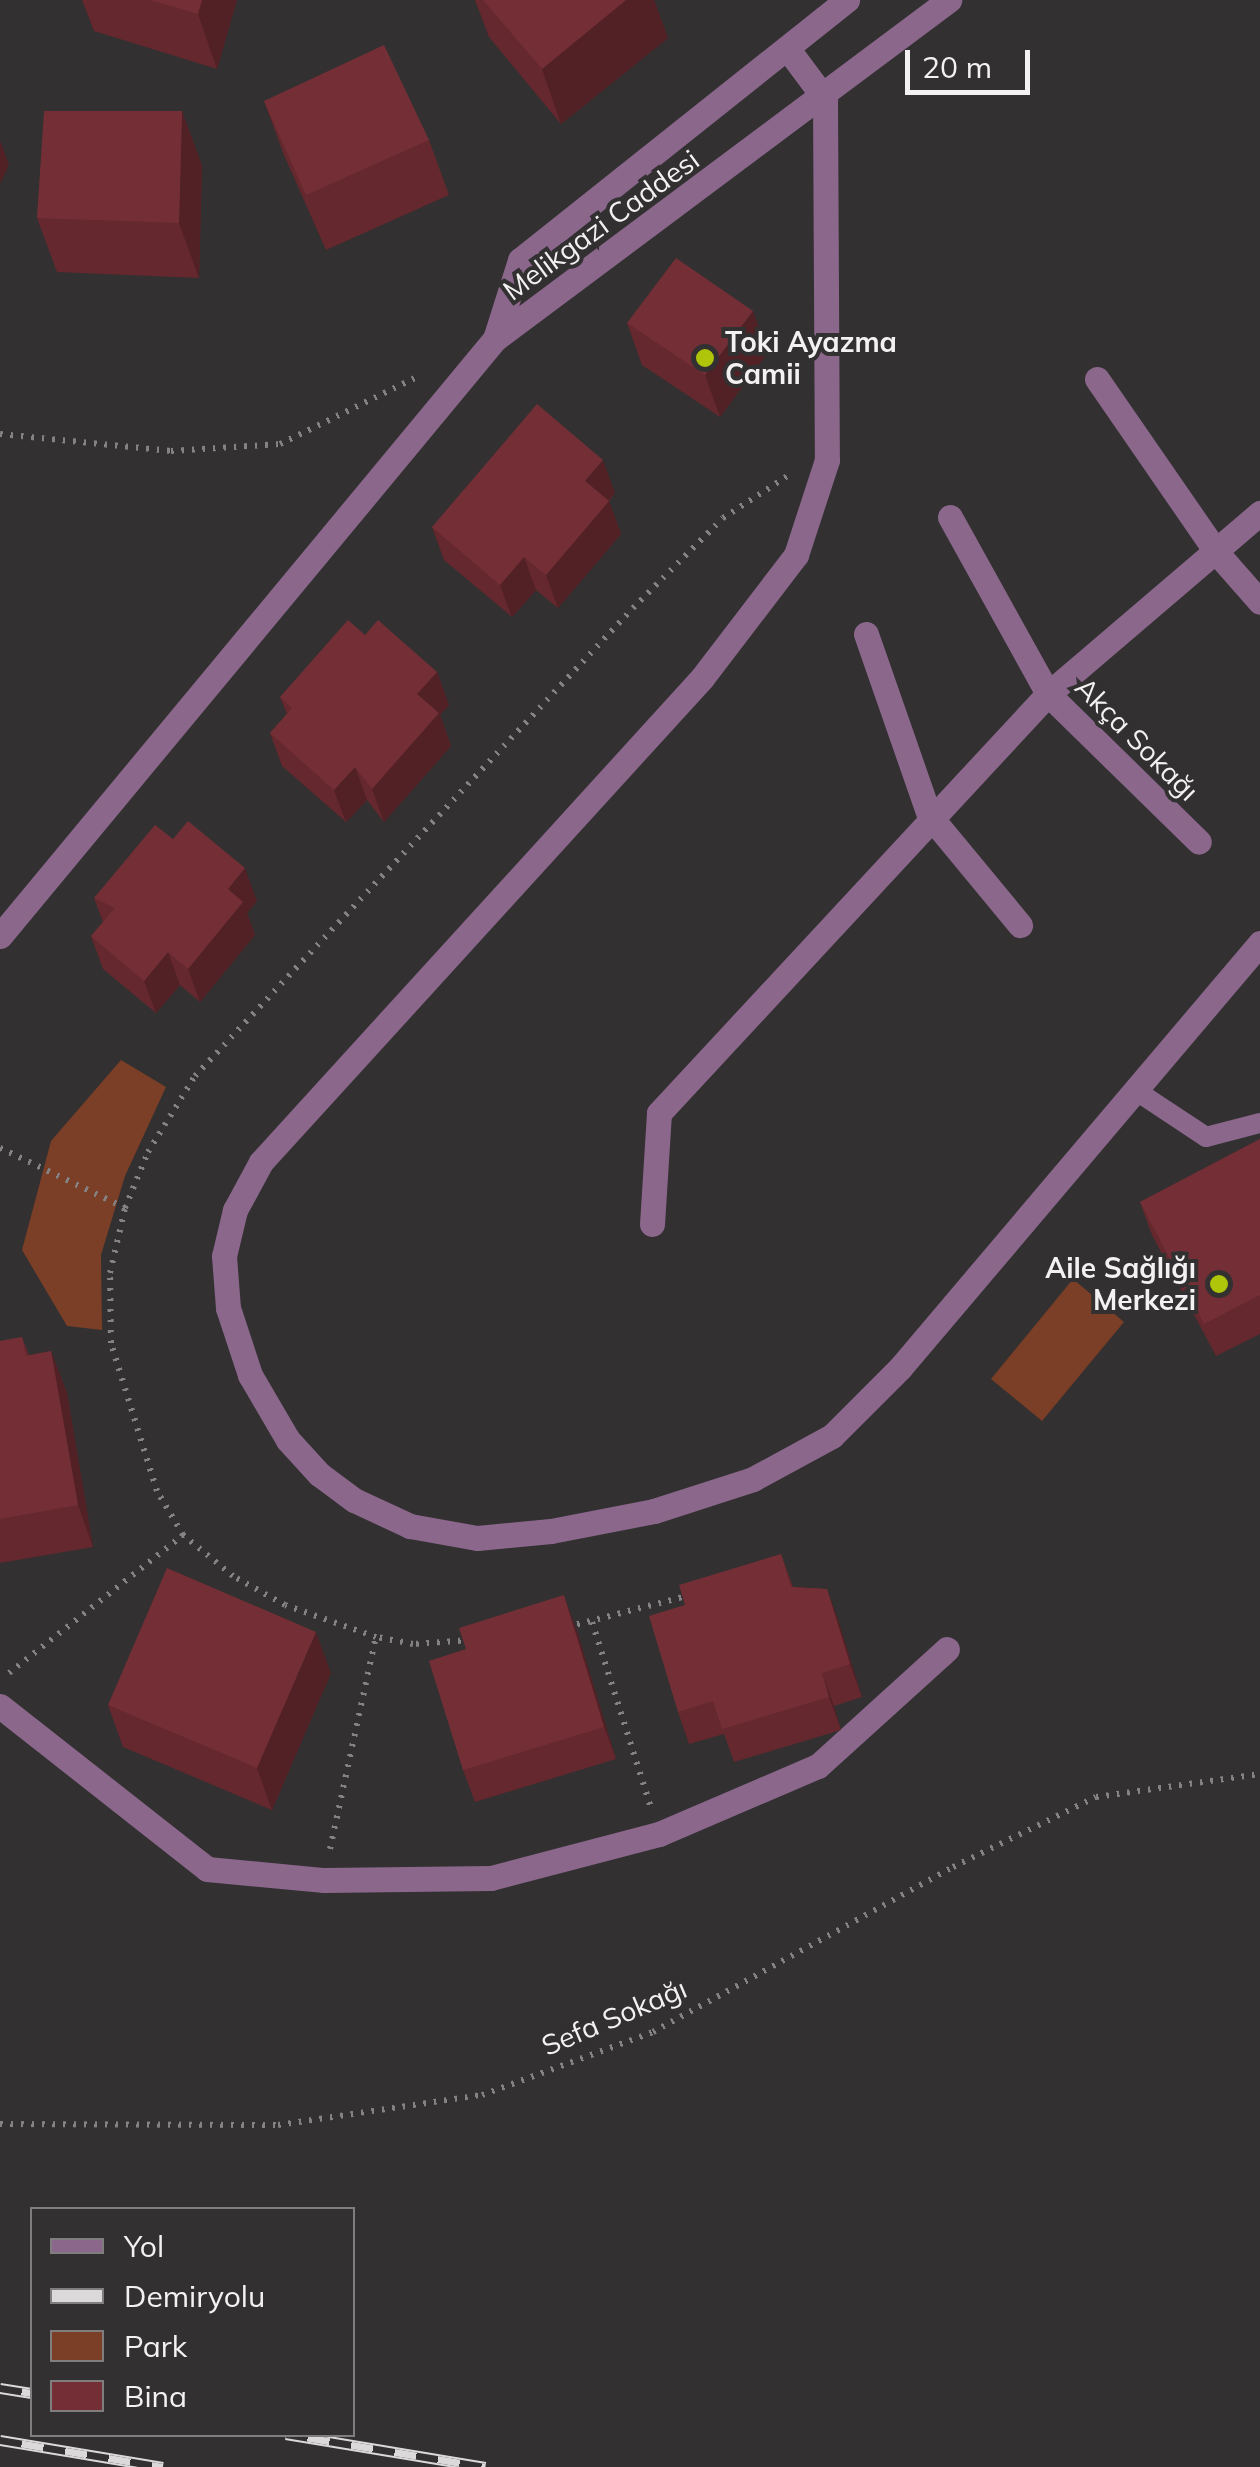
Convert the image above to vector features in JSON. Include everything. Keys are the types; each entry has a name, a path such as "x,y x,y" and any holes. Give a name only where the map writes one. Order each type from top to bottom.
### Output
{"street":[{"name":"Melikgazi Caddesi","path":"495,339 520,260 847,0"},
{"name":"Melikgazi Caddesi","path":"495,339 825,99 949,0"},
{"path":"786,48 825,99 827,460 796,555 702,678 262,1162 234,1210 224,1256 228,1308 250,1375 288,1440 319,1474 354,1500 410,1526 477,1538 551,1532 654,1511 753,1479 832,1436 900,1368 1260,944"},
{"path":"0,936 495,339"},
{"path":"1097,379 1217,553 1260,602"},
{"path":"652,1224 658,1113 930,815 981,770 1048,694 1260,513"},
{"name":"Akça Sokağı","path":"950,517 1048,694 1199,842"},
{"path":"866,634 930,815 1020,925"},
{"path":"0,1706 206,1869 324,1880 491,1878 659,1834 818,1766 948,1649"}],"lane":[{"path":"1135,1090 1206,1136 1260,1124"}],"path":[{"path":"0,434 170,451 280,444 423,374"},
{"path":"481,1640 412,1644 376,1637 285,1605 234,1576 183,1535 156,1491 111,1342 110,1274 125,1208 148,1152 195,1076 358,896 723,518 768,482 827,460"},
{"path":"0,1148 125,1208"},
{"path":"0,1680 183,1535"},
{"path":"554,1630 699,1592"},
{"path":"592,1622 659,1834"},
{"path":"324,1880 376,1637"},
{"name":"Sefa Sokağı","path":"0,2124 278,2125 482,2095 653,2032 954,1867 1096,1797 1260,1774"}],"green space":[{"path":"121,1060 166,1087 125,1176 101,1255 102,1330 67,1326 22,1250 51,1141"},
{"path":"1073,1279 1124,1322 1042,1421 991,1379"}],"building":[{"path":"150,0 202,0 198,14"},
{"path":"483,0 626,0 542,69"},
{"path":"384,45 429,140 306,195 264,101"},
{"path":"44,111 182,111 179,223 37,218"},
{"path":"676,258 753,311 705,375 627,323"},
{"path":"537,404 603,460 585,481 609,501 546,575 524,557 500,585 432,527"},
{"path":"348,620 365,635 378,620 437,672 417,694 439,713 372,789 355,767 334,790 270,733 292,708 280,697"},
{"path":"188,821 245,868 228,889 243,902 188,969 168,952 144,981 91,936 115,908 94,898 155,825 173,839"},
{"name":"Aile Sağlığı Merkezi","path":"1260,1139 1260,1295 1204,1324 1140,1202"},
{"path":"22,1337 26,1356 51,1351 78,1505 0,1519 0,1341"},
{"path":"781,1554 791,1587 827,1589 850,1664 822,1673 829,1697 722,1729 713,1701 678,1712 649,1616 685,1605 679,1585"},
{"path":"167,1568 316,1632 257,1768 108,1705"},
{"path":"564,1595 604,1727 463,1770 429,1661 466,1649 459,1628"}],"railway":[{"path":"0,2388 30,2393"},
{"path":"304,2437 485,2467"},
{"path":"0,2440 163,2467"}],"place":[{"name":"Toki Ayazma Camii","path":"705,358"},
{"name":"Aile Sağlığı Merkezi","path":"1219,1284"}]}
